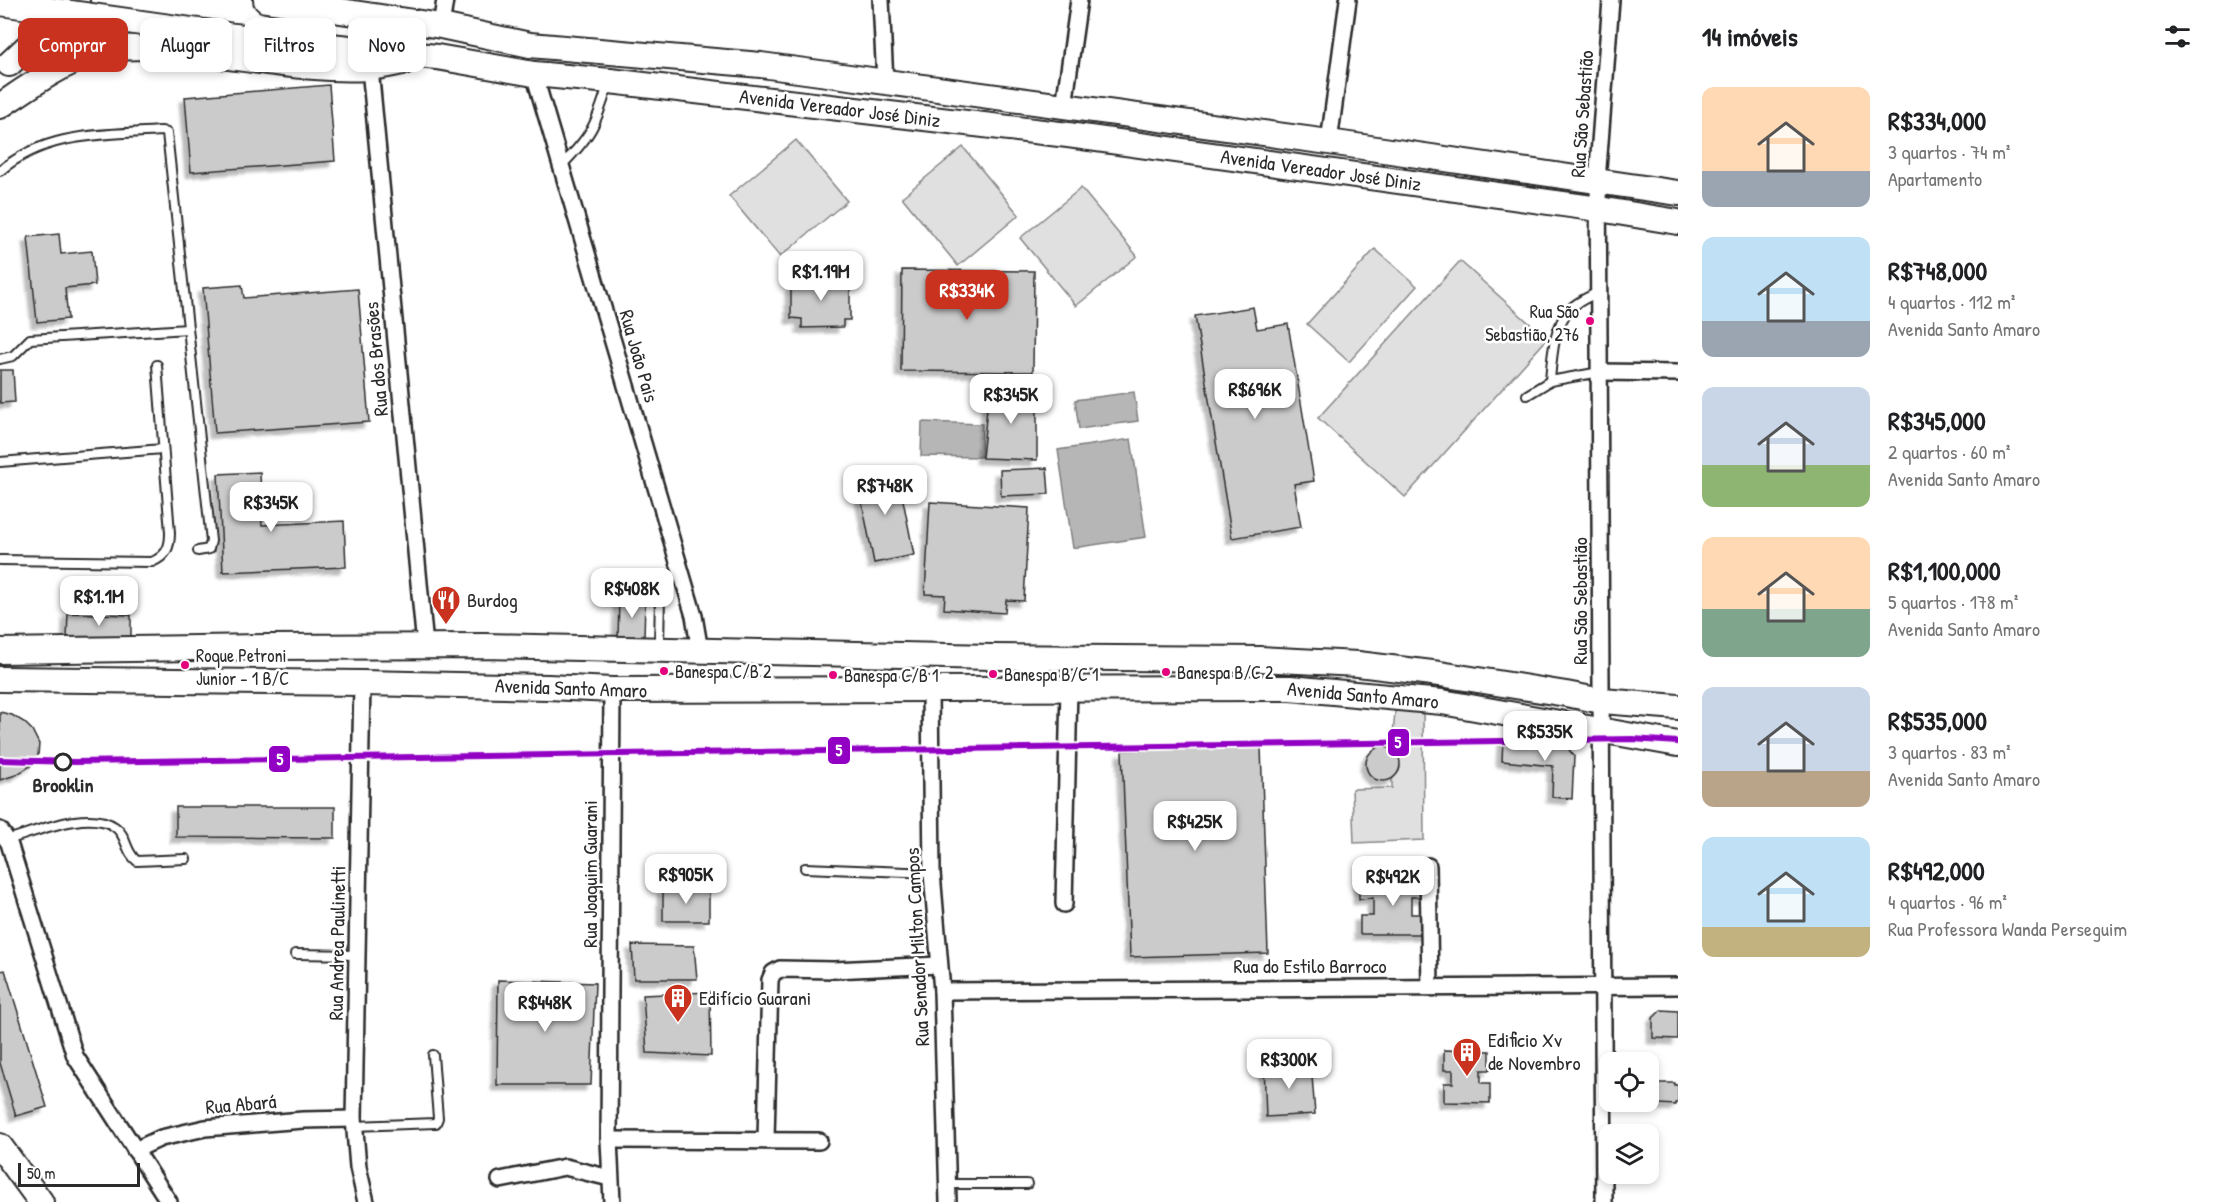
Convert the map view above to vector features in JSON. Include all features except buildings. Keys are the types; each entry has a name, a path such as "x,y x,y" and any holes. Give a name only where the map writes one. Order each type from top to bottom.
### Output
{"main road":[{"path":"0,20 12,0"},
{"path":"4,71 47,0"},
{"path":"4,71 76,0"},
{"name":"Avenida Vereador José Diniz","path":"266,0 367,7 530,45 761,65 1329,142 1678,193"},
{"name":"Avenida Vereador José Diniz","path":"0,3 234,36 437,57 534,74 1068,135 1678,222"},
{"path":"0,106 70,62 96,52 115,49 164,49 348,69"},
{"path":"426,59 437,57"},
{"name":"Avenida Santo Amaro","path":"0,651 425,646 1260,659 1358,664 1566,693 1602,701 1678,706"},
{"name":"Avenida Santo Amaro","path":"0,679 362,683 612,690 1290,688 1442,702 1678,744"},
{"path":"0,1146 41,1202"}],"street":[{"path":"441,26 445,0"},
{"path":"881,0 885,82"},
{"path":"1064,106 1079,0"},
{"path":"1329,142 1348,0"},
{"name":"Rua São Sebastião","path":"1604,1202 1598,180 1611,0"},
{"name":"Rua dos Brasões","path":"370,72 425,646"},
{"name":"Rua João Pais","path":"534,74 694,616 700,651"},
{"path":"1600,372 1678,373"},
{"name":"Rua Andrea Paulinetti","path":"362,683 354,1122 358,1167 366,1202"},
{"path":"1064,904 1069,688"},
{"name":"Rua Joaquim Guarani","path":"612,690 609,1140 612,1202"},
{"name":"Rua Senador Milton Campos","path":"930,690 932,873 942,991 948,1202"},
{"path":"3,835 69,1042 82,1068 169,1202"},
{"path":"1428,866 1430,987"},
{"path":"766,1139 770,981 773,973 780,969 834,970 939,965"},
{"name":"Rua do Estilo Barroco","path":"942,991 1678,986"},
{"name":"Rua Abará","path":"135,1150 161,1138 205,1128 303,1120 354,1122"},
{"path":"609,1140 819,1140"},
{"path":"500,1180 564,1167 610,1178"}],"lane":[{"path":"561,166 584,143 597,120 610,81"},
{"path":"0,171 13,160 60,139 167,131 211,541 209,549 198,551"},
{"path":"1550,381 1552,354 1559,328 1569,310 1582,300 1600,292"},
{"path":"0,359 13,356 30,339 188,329"},
{"path":"0,560 152,562 161,558 170,544 170,533 157,365"},
{"path":"1527,395 1550,381 1600,372"},
{"path":"0,462 163,449"},
{"path":"628,585 651,585 657,588 660,595 659,651"},
{"path":"3,835 86,819 104,821 116,827 131,856 137,861 186,859"},
{"path":"805,868 932,873"},
{"path":"294,954 358,955"},
{"path":"354,1122 436,1123 438,1118 433,1055"},
{"path":"948,1184 1027,1184"}],"shaded area":[{"path":"796,140 847,201 780,257 729,196"},
{"path":"963,147 1019,215 958,266 902,197"},
{"path":"1081,188 1137,256 1076,306 1020,238"},
{"path":"1375,249 1417,286 1349,362 1307,324"},
{"path":"1460,261 1547,339 1405,497 1318,418"},
{"path":"1134,392 1138,421 1079,429 1075,400"},
{"path":"922,422 982,424 981,457 921,456"},
{"path":"1131,439 1146,537 1073,548 1058,450"},
{"path":"1395,710 1423,712 1424,840 1354,843 1352,789 1392,788 1392,779 1400,768 1393,746"}],"metro line":[{"name":"5","path":"0,760 75,762 1632,739 1678,742"}],"place":[{"name":"Rua São Sebastião, 276","path":"1590,321"},
{"name":"Burdog","path":"446,626"},
{"name":"Roque Petroni Junior - 1 B/C","path":"185,665"},
{"name":"Banespa C/B 2","path":"664,671"},
{"name":"Banespa B/C 2","path":"1166,672"},
{"name":"Banespa B/C 1","path":"993,674"},
{"name":"Banespa C/B 1","path":"833,675"},
{"name":"Brooklin","path":"63,762"},
{"name":"Edifício Guarani","path":"678,1024"},
{"name":"Edificio Xv de Novembro","path":"1467,1078"}]}
